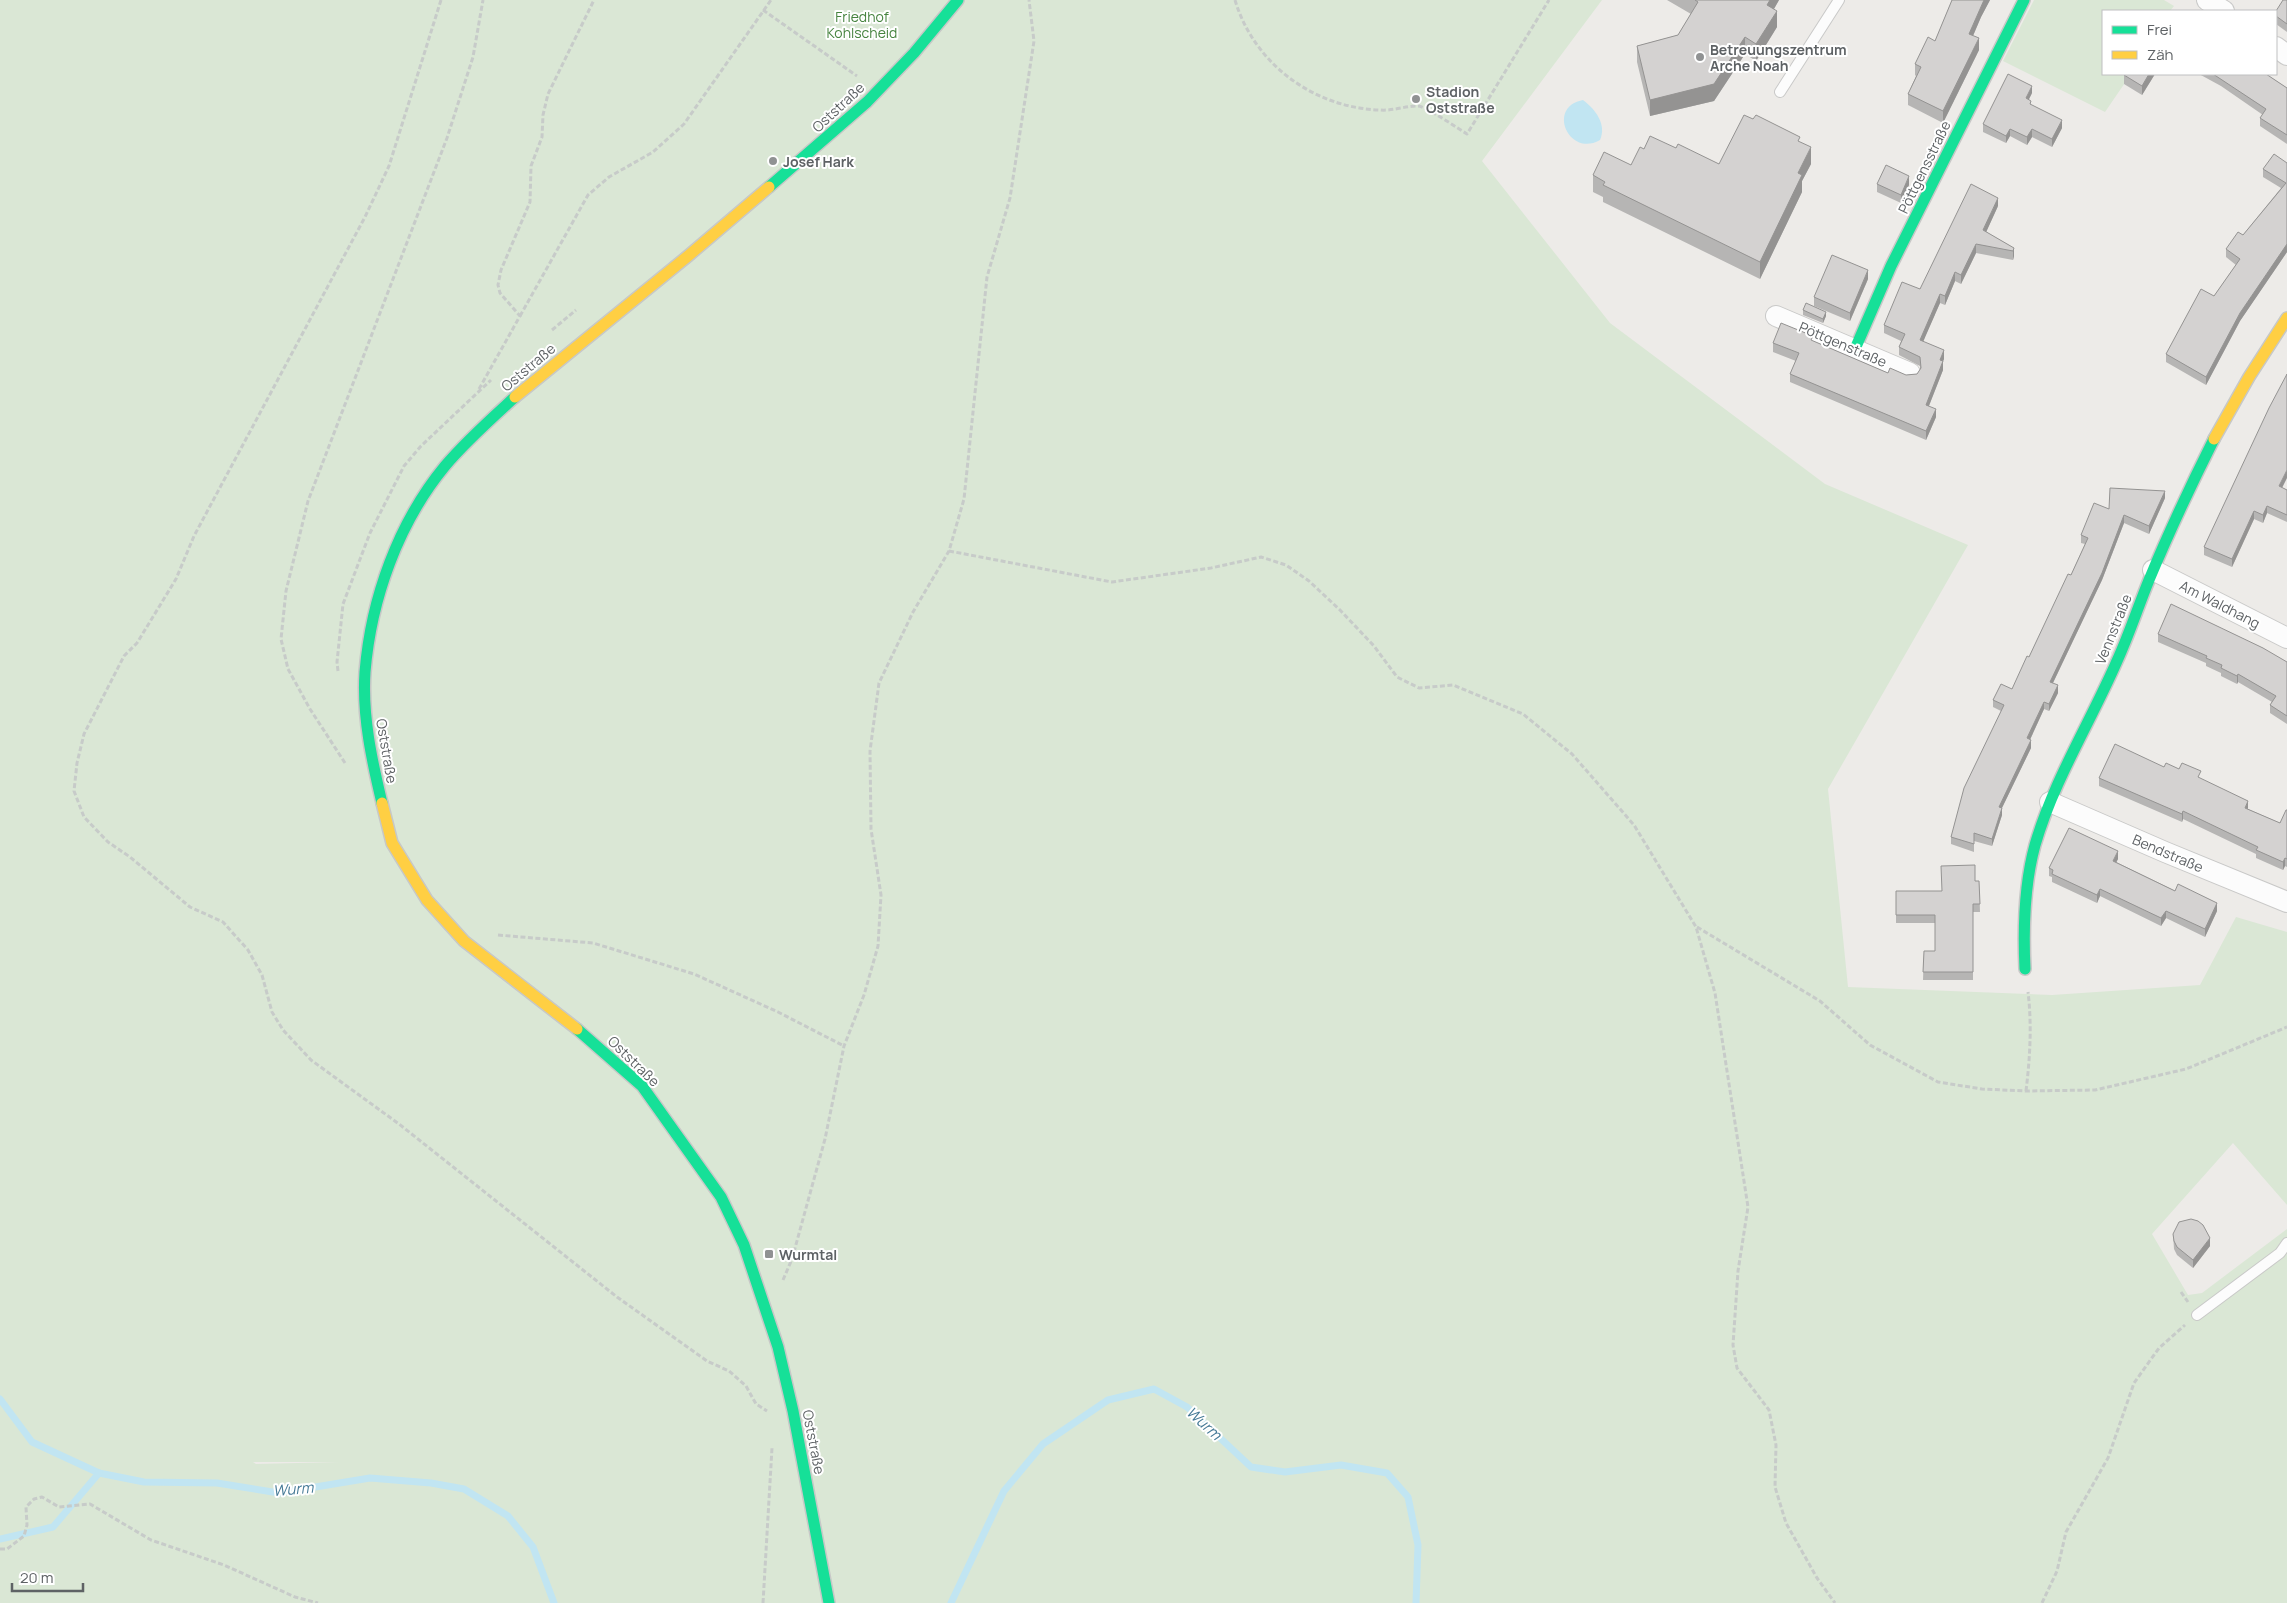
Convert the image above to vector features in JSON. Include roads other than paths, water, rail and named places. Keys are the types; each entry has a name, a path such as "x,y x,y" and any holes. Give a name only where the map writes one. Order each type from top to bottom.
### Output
{"street":[{"name":"Oststraße","path":"829,1603 795,1420 778,1347 744,1245 722,1197 642,1086 558,1012 464,940 427,900 392,843 371,760 366,711 365,673 371,630 381,586 396,548 411,518 444,467 478,430 530,384 688,256 867,102 914,53 958,0"},
{"name":"Pöttgensstraße","path":"1855,349 1891,266 2024,0"},
{"path":"2207,0 2222,10"},
{"name":"Pöttgenstraße","path":"1776,316 1910,374"},
{"name":"Vennstraße","path":"2024,970 2022,928 2026,886 2035,845 2050,802 2116,662 2153,570 2196,472 2268,345 2287,318"},
{"name":"Am Waldhang","path":"2153,570 2287,638"},
{"name":"Bendstraße","path":"2050,802 2287,902"}],"lane":[{"path":"1780,92 1839,0"},
{"path":"2196,1315 2280,1253 2287,1243"}],"water":[{"path":"1583,100 1599,117 1602,128 1600,140 1589,144 1579,142 1571,137 1566,129 1564,120 1566,112 1572,104"}],"waterway":[{"name":"Wurm","path":"951,1603 1004,1491 1043,1444 1108,1400 1154,1389 1187,1407 1251,1467 1285,1472 1341,1465 1387,1473 1408,1497 1418,1545 1416,1603"},
{"name":"Wurm","path":"0,1399 32,1442 99,1473 144,1482 217,1483 279,1493 370,1478 431,1483 464,1489 508,1516 533,1547 554,1603"},
{"path":"0,1539 53,1527 99,1473"}],"place":[{"name":"Betreuungszentrum Arche Noah","path":"1700,57"},
{"name":"Stadion Oststraße","path":"1416,99"},
{"name":"Josef Hark","path":"773,161"},
{"name":"Wurmtal","path":"769,1254"}],"park label":[{"name":"Friedhof Kohlscheid","path":"862,24"}]}
